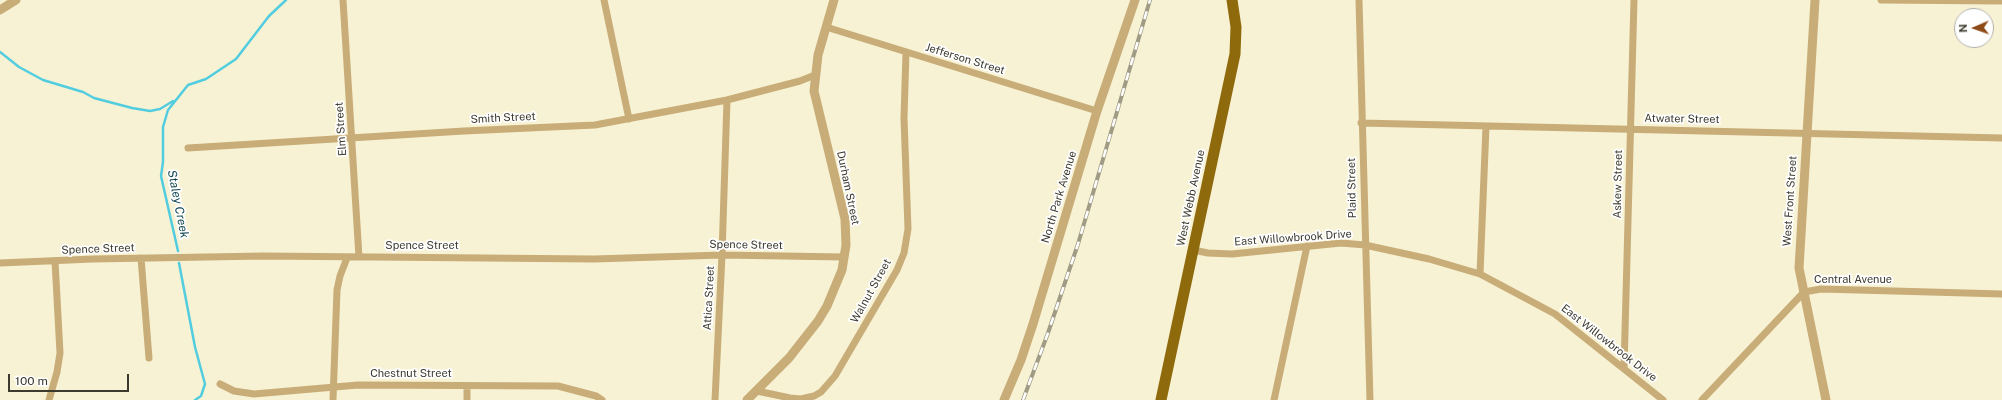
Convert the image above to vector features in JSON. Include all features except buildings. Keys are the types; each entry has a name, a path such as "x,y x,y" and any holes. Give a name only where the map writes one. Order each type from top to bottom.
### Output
{"highway":[{"name":"West Webb Avenue","path":"1161,400 1235,54 1236,27 1232,0"}],"street":[{"path":"0,10 16,0"},
{"name":"Elm Street","path":"343,0 359,257"},
{"path":"604,0 629,119"},
{"name":"Durham Street","path":"747,400 789,358 818,321 838,284 842,270 846,245 845,219 814,91 815,75 834,0"},
{"name":"North Park Avenue","path":"1004,400 1021,360 1033,324 1097,111 1135,0"},
{"name":"Plaid Street","path":"1359,0 1361,123 1370,400"},
{"name":"Askew Street","path":"1624,368 1634,0"},
{"name":"West Front Street","path":"1815,0 1799,268 1826,400"},
{"path":"1881,0 2002,1"},
{"name":"Jefferson Street","path":"826,27 1097,111"},
{"name":"Walnut Street","path":"757,391 801,399 814,396 821,392 835,376 897,270 904,253 908,229 904,118 906,52"},
{"name":"Smith Street","path":"188,148 596,125 727,100 800,81 815,75"},
{"name":"Attica Street","path":"715,400 727,100"},
{"name":"Atwater Street","path":"1361,123 1806,132 2002,138"},
{"path":"1480,274 1486,126"},
{"name":"East Willowbrook Drive","path":"1193,250 1208,253 1232,254 1341,243 1365,245 1429,259 1480,274 1555,314 1663,400"},
{"path":"1274,400 1307,246"},
{"name":"Spence Street","path":"0,263 141,258 263,256 347,258 594,259 722,255 844,257"},
{"path":"141,258 149,358"},
{"path":"333,400 337,290 340,276 347,258"},
{"path":"49,400 57,372 60,353 55,261"},
{"name":"Central Avenue","path":"1702,400 1804,292 1821,289 2002,294"},
{"name":"Chestnut Street","path":"220,384 234,391 254,394 334,386 558,386 596,396 602,400"},
{"path":"467,386 467,400"}],"waterway":[{"name":"Staley Creek","path":"178,251 161,176 163,162 163,127 168,110 188,85 206,79 236,59 269,16 286,0"},
{"path":"0,52 19,67 43,80 83,92 94,98 150,111 160,109 173,101"},
{"name":"Staley Creek","path":"179,263 195,347 205,384 201,396 195,400"}],"railway":[{"path":"1023,400 1048,333 1078,244 1150,0"}]}
